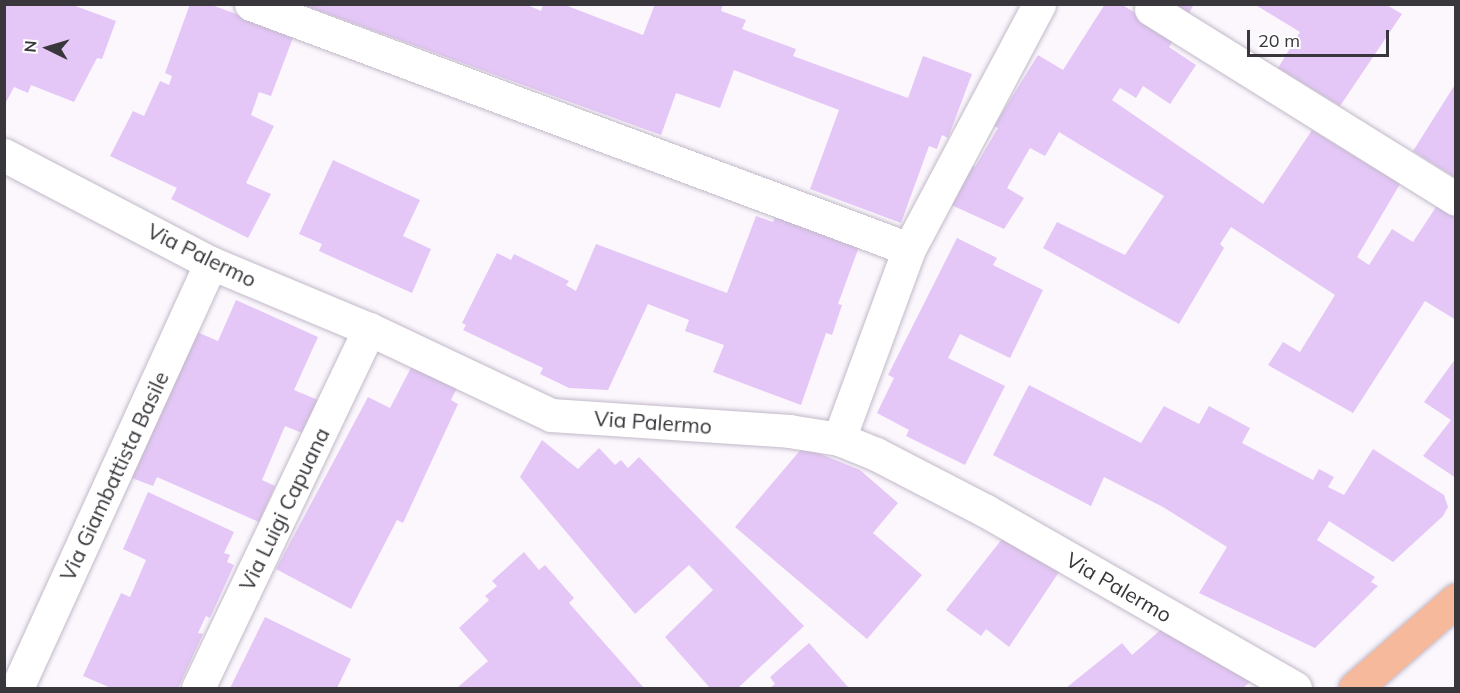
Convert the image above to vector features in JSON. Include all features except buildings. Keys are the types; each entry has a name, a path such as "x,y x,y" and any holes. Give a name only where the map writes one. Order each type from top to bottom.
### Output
{"main road":[{"path":"1355,688 1455,600"}],"street":[{"path":"251,4 909,249"},
{"path":"839,439 909,249 1039,4"},
{"path":"1151,9 1455,199"},
{"name":"Via Palermo","path":"4,155 212,263 369,329 551,415 789,431 839,439 876,454 986,511 1295,688"},
{"name":"Via Giambattista Basile","path":"17,688 212,263"},
{"name":"Via Luigi Capuana","path":"198,688 369,329"}]}
